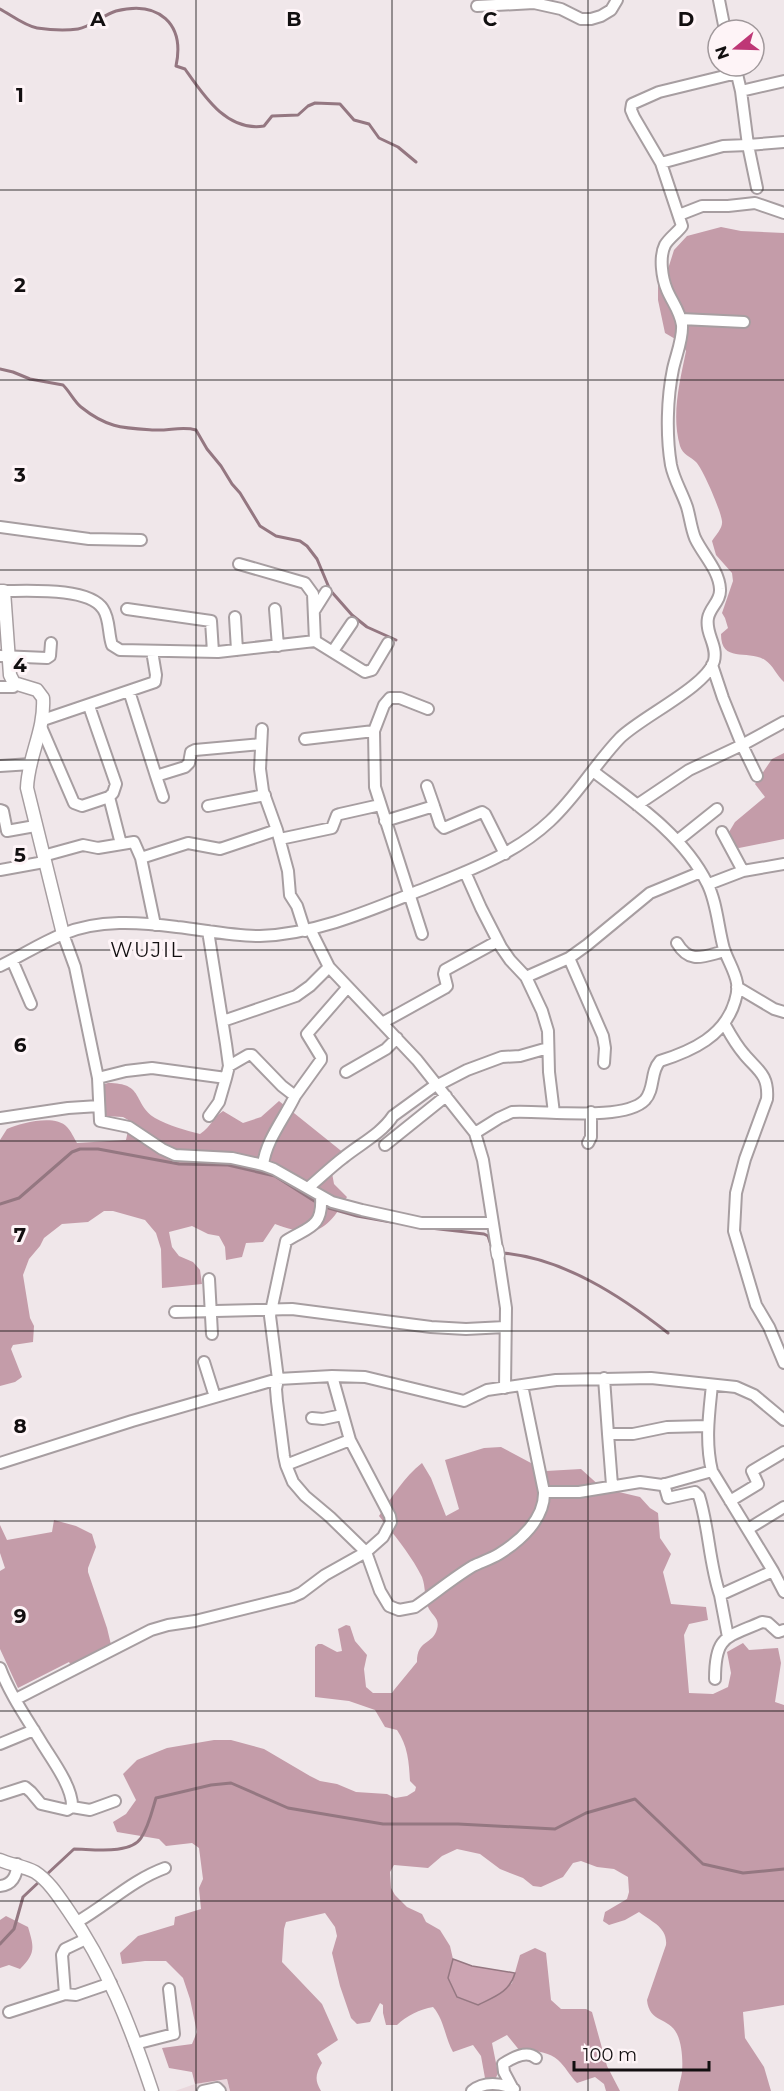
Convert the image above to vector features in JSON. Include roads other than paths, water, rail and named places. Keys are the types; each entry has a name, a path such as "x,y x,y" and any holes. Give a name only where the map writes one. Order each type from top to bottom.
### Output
{"street":[{"path":"477,6 534,3 561,9 580,19 591,20 611,9 617,0"},
{"path":"719,0 723,18"},
{"path":"0,966 63,934 100,924 155,925 262,936 307,930 354,916 410,895 505,854 549,822 570,801 623,736 701,680 712,665 715,646 708,630 708,616 720,597 720,585 696,539 688,510 675,479 669,454 671,384 682,334 681,319 666,286 662,262 664,247 682,226 661,163 631,110 633,104 660,92 708,78"},
{"path":"738,78 757,188"},
{"path":"741,91 784,81"},
{"path":"661,163 723,146 784,142"},
{"path":"679,215 702,206 755,203 784,213"},
{"path":"681,319 744,321"},
{"path":"0,527 89,539 141,540"},
{"path":"239,564 305,583 313,594 315,641"},
{"path":"388,643 372,670 365,672 315,641 237,650 120,651 112,645 104,610 95,601 61,592 2,591 4,656 10,675 14,683 37,690 41,694 44,705 42,724 27,788 63,934 75,967 98,1078 100,1121 129,1127 175,1155 232,1158 263,1165 321,1197 362,1210 421,1223 493,1223"},
{"path":"314,611 326,592"},
{"path":"127,609 210,620 213,651"},
{"path":"275,609 278,646"},
{"path":"235,617 237,650"},
{"path":"333,651 352,623"},
{"path":"4,656 49,658 51,643"},
{"path":"42,724 155,682 152,651"},
{"path":"712,665 742,745 757,776"},
{"path":"0,687 12,687 14,683"},
{"path":"129,691 163,796"},
{"path":"422,934 380,805 374,774 374,731 384,705 390,698 400,698 428,710"},
{"path":"42,724 74,803 82,806 109,797 116,784 89,706"},
{"path":"637,805 689,770 784,722"},
{"path":"262,729 260,769 265,795 288,871 290,895 307,930 329,967 397,1038 475,1133 483,1160 505,1291 505,1388"},
{"path":"305,739 374,731"},
{"path":"156,776 185,767 189,763 191,752 195,750 261,744"},
{"path":"0,766 31,764"},
{"path":"475,1133 512,1112 617,1112 636,1107 648,1097 653,1072 660,1061 675,1057 706,1040 725,1024 732,1013 737,987 724,951 708,884 693,859 677,841 637,805 594,772"},
{"path":"427,786 440,824 444,828 479,812 485,814 505,854"},
{"path":"208,806 265,795"},
{"path":"109,797 121,844"},
{"path":"141,858 188,843 220,849 278,835 332,828 337,815 380,805"},
{"path":"385,821 434,806"},
{"path":"677,841 717,809"},
{"path":"0,810 3,812 7,831 35,826"},
{"path":"722,831 743,871"},
{"path":"0,870 44,859 83,845 98,848 135,843 141,858 155,925"},
{"path":"708,884 743,871 784,864"},
{"path":"465,872 498,941 510,960 533,987 542,1011 548,1031 549,1072 554,1113"},
{"path":"526,977 569,958 650,893 701,872"},
{"path":"208,931 223,1021 227,1072 219,1102 209,1116"},
{"path":"382,1023 441,991 447,986 444,974 446,970 498,941"},
{"path":"678,943 682,951 695,958 724,951"},
{"path":"569,958 603,1036 604,1063"},
{"path":"12,960 31,1004"},
{"path":"223,1021 296,996 329,967"},
{"path":"737,987 774,1009 784,1012"},
{"path":"263,1165 270,1140 295,1096 321,1060 307,1034 347,988"},
{"path":"725,1024 744,1055 761,1070 768,1090 736,1193 734,1231 756,1305 784,1363"},
{"path":"346,1072 386,1049 397,1038"},
{"path":"308,1188 341,1159 372,1137 393,1116 437,1085 494,1060 534,1053 548,1048"},
{"path":"98,1078 152,1068 227,1072 248,1055 252,1055 295,1096"},
{"path":"385,1145 446,1096"},
{"path":"0,1118 99,1106"},
{"path":"588,1143 591,1137 591,1112"},
{"path":"321,1197 320,1218 315,1224 286,1241 269,1323 278,1379 277,1401 286,1466 298,1488 366,1552 386,1601 394,1609 410,1609 473,1566 499,1554 529,1529 540,1514 544,1503 544,1492 522,1385"},
{"path":"209,1280 212,1334"},
{"path":"175,1312 310,1311 431,1327 505,1328"},
{"path":"204,1362 215,1397"},
{"path":"16,1699 151,1630 168,1624 195,1621 292,1597 377,1544 387,1531 390,1516 350,1440 332,1376"},
{"path":"0,1463 86,1435 278,1379 332,1376 365,1377 464,1401 481,1392 556,1380 651,1378 746,1390 771,1407 784,1420"},
{"path":"604,1378 612,1485"},
{"path":"712,1385 707,1426 712,1471 784,1592"},
{"path":"312,1418 323,1419 342,1415"},
{"path":"608,1434 633,1434 667,1427 707,1426"},
{"path":"286,1466 350,1440"},
{"path":"730,1501 758,1484 752,1471 784,1452"},
{"path":"544,1492 579,1492 640,1482 664,1484 712,1471"},
{"path":"664,1484 669,1499 695,1492 699,1496 728,1637"},
{"path":"748,1529 784,1508"},
{"path":"720,1595 773,1571"},
{"path":"715,1679 716,1652 728,1637 762,1622 768,1623 778,1632 784,1630"},
{"path":"1,1671 62,1776 72,1801 72,1807"},
{"path":"0,1744 34,1730"},
{"path":"0,1795 25,1787 44,1805 68,1810 72,1807 90,1810 115,1802"},
{"path":"0,1860 17,1864 36,1873 77,1922 111,1983 152,2091"},
{"path":"0,1886 9,1885 13,1880 17,1864"},
{"path":"77,1922 97,1911 138,1880 165,1868"},
{"path":"65,1994 62,1955 65,1949 86,1939"},
{"path":"9,2012 65,1994 76,1995 111,1983"},
{"path":"135,2044 174,2034 169,1989"},
{"path":"514,2089 504,2072 503,2064 526,2054 532,2054 536,2058"},
{"path":"480,2087 514,2089"},
{"path":"203,2091 219,2088 220,2091"}],"waterway":[{"path":"0,9 32,27 58,30 83,28 106,15 131,8 156,12 172,27 178,51 176,66 185,69 200,90 228,118 251,126 264,126 272,116 298,115 315,103 340,104 354,120 369,124 379,138 398,147 416,162"},
{"path":"0,369 30,379 63,385 76,402 90,414 116,426 133,429 186,428 196,430 260,526 276,536 300,541 307,546 317,559 330,590 352,615 367,627 396,640"},
{"path":"0,1204 19,1198 72,1152 80,1149 98,1149 179,1164 228,1165 275,1176 319,1204"},
{"path":"325,1207 391,1222"},
{"path":"430,1228 484,1234 488,1236 493,1251"},
{"path":"502,1253 547,1262 590,1281 631,1306 668,1333"},
{"path":"45,1876 74,1849 110,1850 136,1843 146,1829 156,1798 211,1785 231,1783 288,1808 383,1824 458,1824 555,1829 586,1813 635,1799 703,1864 743,1873 784,1869"},
{"path":"0,1944 14,1929 23,1897 40,1881"}],"district":[{"name":"WUJIL","path":"147,950"}]}
